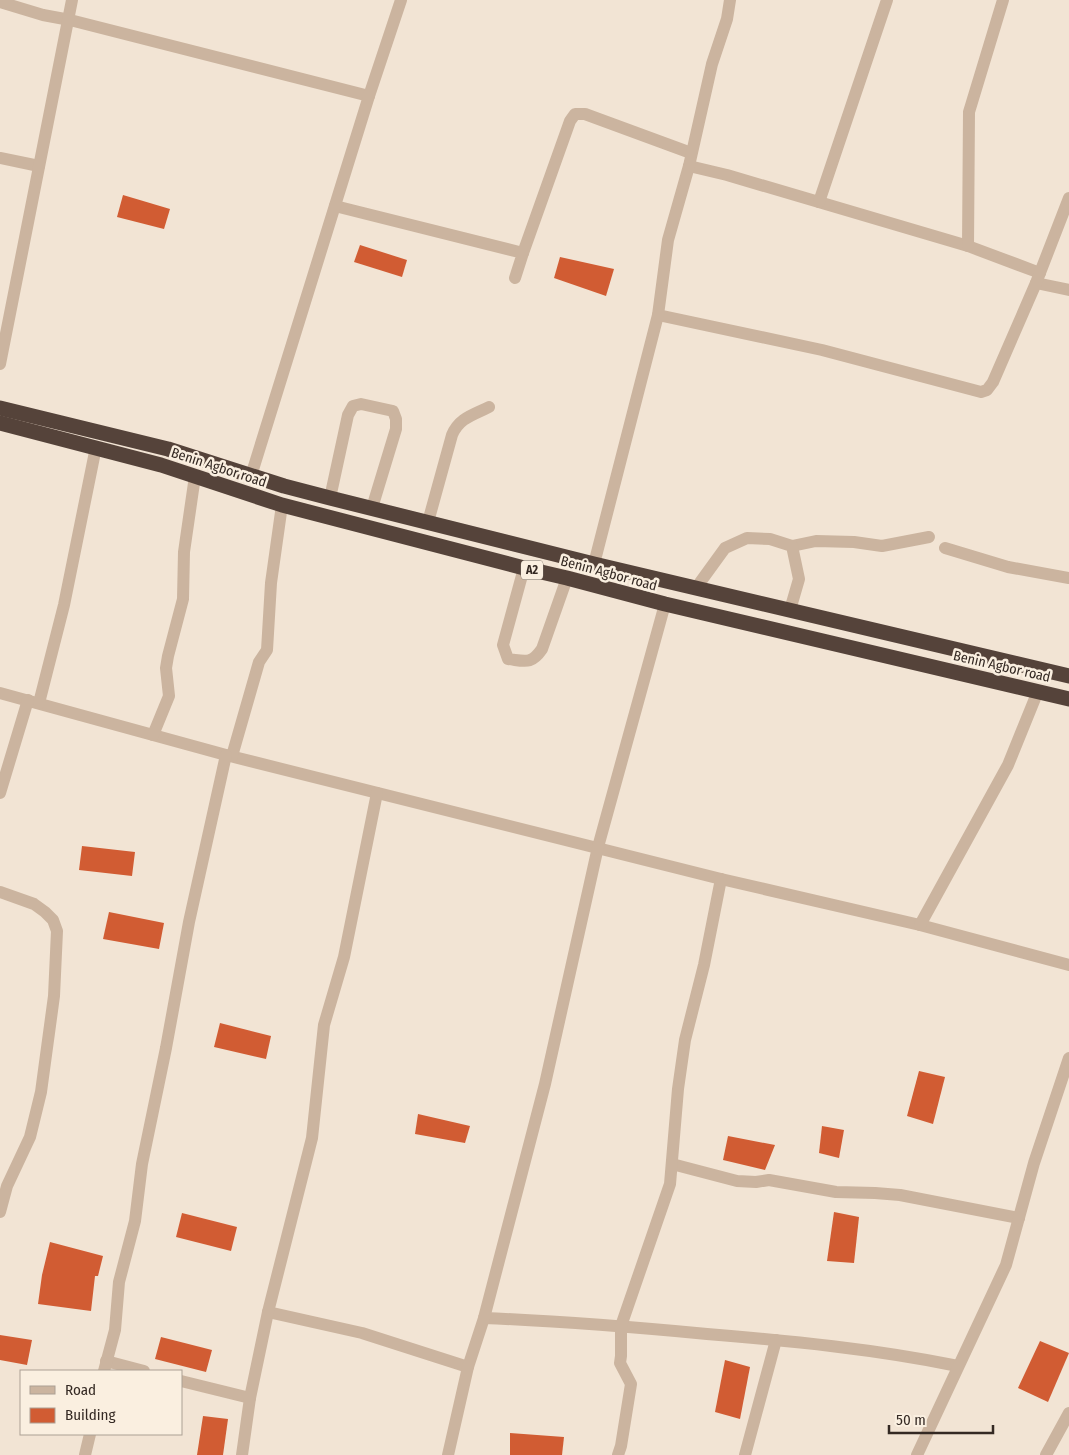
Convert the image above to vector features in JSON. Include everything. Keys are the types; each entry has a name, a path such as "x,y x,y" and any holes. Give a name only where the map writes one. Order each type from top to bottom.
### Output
{"highway":[{"name":"Benin Agbor road","path":"0,408 168,450 284,486 330,498 594,564 1069,676"},
{"name":"Benin Agbor road","path":"0,423 96,447 195,476 282,505 524,568 665,604 1069,699"}],"street":[{"path":"0,364 70,20 72,0"},
{"path":"251,476 369,96 401,0"},
{"path":"594,564 658,315 667,247 689,166 712,64 727,19 730,0"},
{"path":"819,202 887,0"},
{"path":"968,246 969,112 1003,0"},
{"path":"0,2 44,15 369,96"},
{"path":"514,278 570,121 575,114 585,114 691,153"},
{"path":"0,158 39,166"},
{"path":"689,166 727,175 968,246 1069,290"},
{"path":"658,315 822,350 982,392 987,390 993,382 1038,278 1069,198"},
{"path":"335,206 523,253"},
{"path":"330,498 348,415 353,406 361,404 393,411 396,429 372,508"},
{"path":"428,522 456,426 489,406"},
{"path":"0,793 33,702 64,605 96,447"},
{"path":"153,735 169,696 166,668 183,599 184,552 195,476"},
{"path":"136,1370 105,1366 115,1330 119,1282 135,1221 142,1164 189,922 229,755 259,662 267,650 271,583 282,505"},
{"path":"696,588 725,548 747,538 770,539 792,546 816,541 854,542 882,546 929,537"},
{"path":"790,610 799,579 792,546"},
{"path":"946,548 1008,567 1069,578"},
{"path":"524,568 504,645 508,659 530,662 542,650 567,578"},
{"path":"448,1455 468,1367 484,1318 544,1084 598,847 665,604"},
{"path":"920,925 1008,765 1038,691"},
{"path":"0,693 229,755 721,878 920,925 1069,965"},
{"path":"242,1455 250,1398 268,1312 312,1138 324,1025 344,957 377,792"},
{"path":"618,1455 631,1384 620,1364 621,1326 670,1184 678,1089 685,1040 704,965 721,878"},
{"path":"0,892 34,904 53,920 57,931 54,996 41,1092 30,1137 7,1186 0,1212"},
{"path":"917,1455 1006,1265 1034,1163 1069,1058"},
{"path":"672,1164 737,1181 756,1182 769,1180 836,1192 875,1192 900,1195 1019,1218"},
{"path":"268,1312 362,1333 468,1367"},
{"path":"484,1318 562,1321 776,1340 914,1357 958,1366"},
{"path":"745,1455 776,1340"},
{"path":"182,1382 250,1398"},
{"path":"1046,1455 1069,1414"},
{"path":"85,1455 90,1435"}],"building":[{"path":"123,195 170,209 164,229 117,217"},
{"path":"360,245 407,260 402,277 354,262"},
{"path":"560,257 614,269 606,296 554,278"},
{"path":"82,846 135,852 132,876 79,870"},
{"path":"109,912 164,923 159,949 103,939"},
{"path":"220,1023 271,1036 266,1059 214,1047"},
{"path":"919,1071 945,1077 933,1124 907,1116"},
{"path":"418,1114 470,1126 465,1143 415,1134"},
{"path":"822,1126 844,1130 839,1158 819,1153"},
{"path":"728,1136 775,1145 765,1170 723,1160"},
{"path":"834,1212 859,1217 854,1263 827,1261"},
{"path":"182,1213 237,1227 231,1251 176,1237"},
{"path":"50,1242 103,1256 98,1276 95,1276 91,1311 38,1304 42,1275"},
{"path":"0,1335 32,1340 27,1365 0,1360"},
{"path":"161,1337 212,1350 206,1372 155,1359"},
{"path":"1040,1341 1069,1353 1048,1402 1018,1388"},
{"path":"725,1360 750,1367 740,1419 715,1412"},
{"path":"203,1416 228,1419 223,1455 197,1455"},
{"path":"510,1433 564,1437 562,1455 510,1455"}]}
